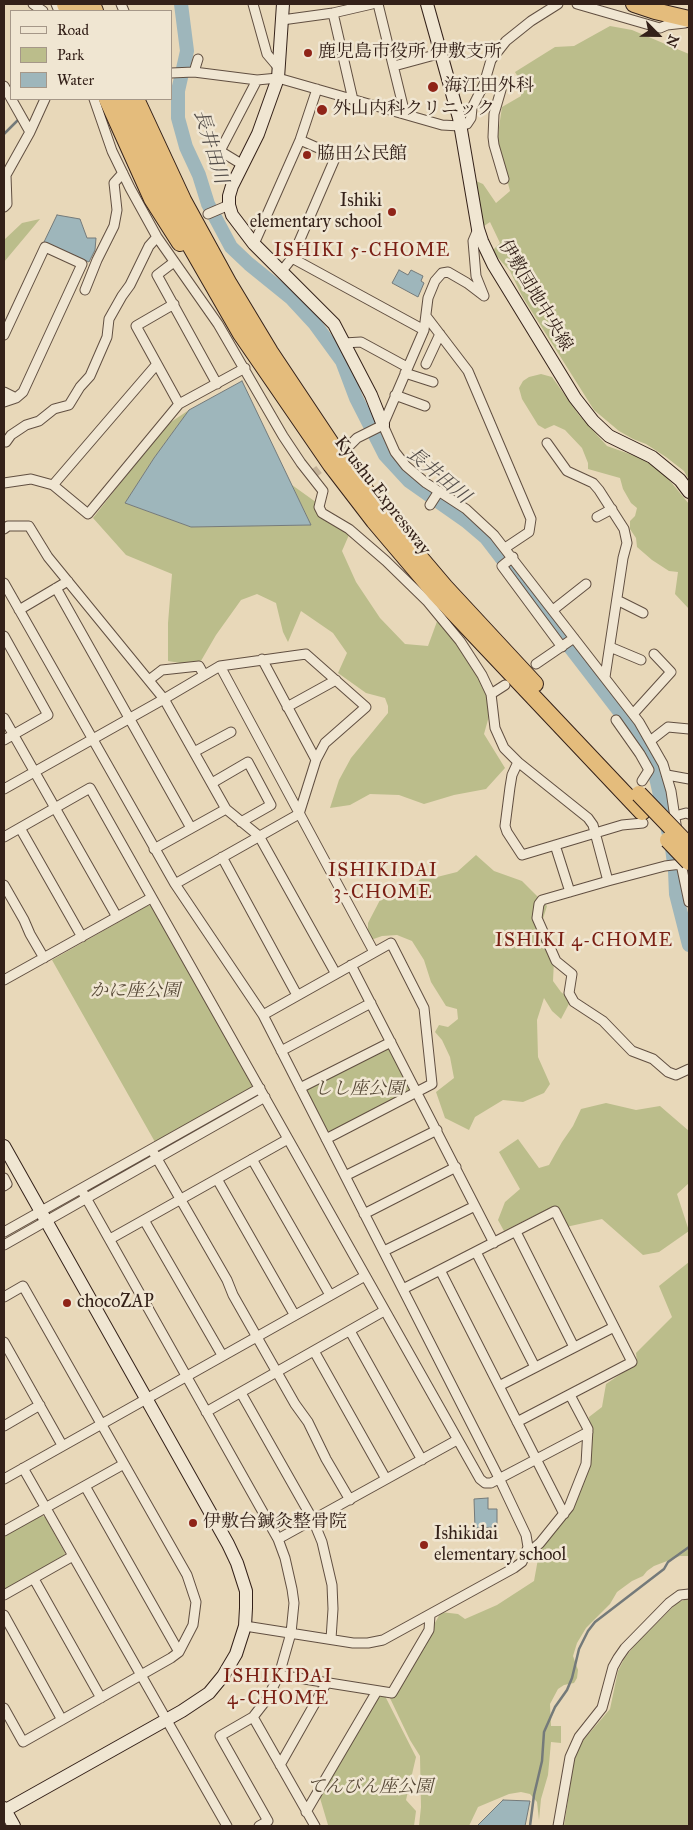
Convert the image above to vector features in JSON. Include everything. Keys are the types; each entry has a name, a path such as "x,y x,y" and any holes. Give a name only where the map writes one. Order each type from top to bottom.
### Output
{"highway":[{"path":"634,4 654,12 689,19"},
{"path":"662,4 689,19"},
{"name":"Kyushu Expressway","path":"121,100 191,247 241,334 331,465 380,529 436,594 682,864"},
{"name":"Kyushu Expressway","path":"136,100 188,208 229,284 270,352 332,446 383,514 445,587 640,788 689,846"},
{"path":"145,100 229,284"},
{"path":"99,101 152,200 241,334"}],"street":[{"path":"253,4 268,54 278,72 317,90 442,125 460,126 467,124 484,84 491,60 506,41 531,21 558,4"},
{"path":"209,214 226,206 232,186 258,134 278,72 283,4"},
{"path":"282,20 333,13 372,4"},
{"path":"378,4 406,114"},
{"name":"伊敷団地中央線","path":"427,4 442,53 460,126 478,229 494,264 575,398 586,412 609,436 652,457 665,467 680,480 689,492"},
{"path":"577,4 660,28 689,19"},
{"path":"333,13 353,100"},
{"path":"394,66 442,53"},
{"path":"194,72 198,59"},
{"path":"174,72 194,72 258,80 278,72"},
{"path":"243,165 220,151 258,80"},
{"path":"484,84 501,90 494,114 493,137 504,180"},
{"path":"254,244 300,140 317,90"},
{"path":"12,100 30,132"},
{"path":"4,206 6,204 6,174 30,132 45,100"},
{"path":"99,101 112,151 156,237 196,291 246,368 283,436 301,463 323,490 319,507 322,513 349,529 386,561 427,600 460,641 482,675 491,694 495,728 504,748 518,762 588,818 592,825 608,881"},
{"path":"281,272 292,258 336,156 300,140"},
{"path":"85,290 114,226 117,210 114,183 122,173"},
{"path":"226,206 254,244 330,320 371,394 381,426 394,452 415,475 466,509 494,535 513,557 633,714 663,764 667,776 689,902"},
{"path":"350,445 358,438 381,426 424,330 428,298 435,281 442,273 448,272 453,274 484,296 476,276 473,241 478,229"},
{"path":"6,442 26,425 39,422 54,409 69,405 90,376 107,336 109,319 130,285 149,246 156,237"},
{"path":"4,335 45,247 82,264 23,392 16,398 4,402"},
{"path":"292,258 424,330"},
{"path":"174,262 157,275 217,384"},
{"path":"174,304 136,326 178,404"},
{"path":"426,316 468,371 531,519 529,532 505,548"},
{"path":"426,364 440,334"},
{"path":"344,343 361,342 406,370 434,382"},
{"path":"53,485 157,364"},
{"path":"4,483 30,479 53,485 88,514 178,404 246,368"},
{"path":"4,392 16,398"},
{"path":"395,395 425,406"},
{"path":"547,443 567,470 593,484 622,522 627,543 606,677"},
{"path":"430,504 439,491"},
{"path":"597,517 612,509"},
{"path":"4,529 8,526 29,526 48,557 164,699 226,808 259,836 336,974"},
{"path":"513,557 502,566 562,646"},
{"path":"20,610 68,581"},
{"path":"4,583 154,849 175,884 263,1015 499,1478 526,1536 528,1547 526,1555 522,1562 514,1568 383,1640 368,1643 245,1626"},
{"path":"553,610 586,584"},
{"path":"56,588 191,828"},
{"path":"617,600 643,613"},
{"path":"4,636 48,715 4,740"},
{"path":"536,664 574,638"},
{"path":"610,648 641,660"},
{"path":"4,789 220,666 306,654 366,707 325,743 316,760 299,814 175,884"},
{"path":"633,714 671,672 654,654"},
{"path":"262,659 316,760"},
{"path":"149,680 162,670 199,666 204,675"},
{"path":"220,666 374,952"},
{"path":"287,707 336,680"},
{"path":"491,694 504,685"},
{"path":"4,718 117,917"},
{"path":"616,720 649,770"},
{"path":"650,741 668,727 689,729"},
{"path":"194,752 231,732"},
{"path":"212,783 248,762 271,805 241,822"},
{"path":"518,762 512,775 505,817 507,832 522,855 642,818"},
{"path":"640,788 649,770 663,764"},
{"path":"667,776 689,779"},
{"path":"4,837 90,788 480,1479 485,1483 491,1483 588,1432"},
{"path":"154,849 226,808"},
{"path":"675,816 689,814"},
{"path":"20,828 82,937"},
{"path":"555,845 570,892"},
{"path":"222,857 297,996"},
{"path":"682,864 665,866 542,900 537,909 537,918 556,961 572,974 569,994 574,1002 604,1021 632,1051 653,1059 668,1072 676,1075 689,1070"},
{"path":"4,885 44,958"},
{"path":"5,976 44,958 151,898"},
{"path":"263,1015 391,943 424,1008 432,1084 326,1139"},
{"path":"351,965 494,1243"},
{"path":"281,1051 371,1003"},
{"path":"300,1088 391,1042"},
{"path":"4,1232 86,1198 260,1088"},
{"path":"4,1245 81,1189 265,1098"},
{"path":"345,1176 437,1130"},
{"path":"110,1240 288,1139"},
{"path":"4,1146 228,1544 237,1563 246,1591 245,1626 236,1654 223,1676 208,1692 166,1720 4,1810 14,1826"},
{"path":"154,1154 227,1280 295,1404 308,1422 326,1459 350,1500"},
{"path":"252,1159 330,1295"},
{"path":"364,1214 456,1167"},
{"path":"4,1178 7,1184 4,1186"},
{"path":"217,1179 294,1314"},
{"path":"81,1189 278,1540 285,1558 294,1603 292,1633 279,1676 267,1699 253,1717 220,1736 268,1821 259,1826"},
{"path":"384,1252 475,1206"},
{"path":"403,1289 556,1211 632,1362 517,1422"},
{"path":"144,1220 222,1355"},
{"path":"516,1232 574,1347"},
{"path":"476,1252 535,1367"},
{"path":"440,1270 564,1514"},
{"path":"4,1479 294,1314 365,1276"},
{"path":"4,1297 23,1286 187,1575 196,1602 193,1625 179,1652 23,1742 4,1708"},
{"path":"206,1412 384,1311"},
{"path":"499,1386 614,1327"},
{"path":"350,1331 422,1460"},
{"path":"4,1342 62,1446"},
{"path":"314,1351 386,1479"},
{"path":"241,1392 313,1520 328,1562 332,1585 331,1639"},
{"path":"526,1555 540,1543 569,1507 586,1464 588,1429 570,1395"},
{"path":"4,1426 40,1405"},
{"path":"278,1540 457,1440"},
{"path":"4,1531 124,1464"},
{"path":"23,1468 227,1826"},
{"path":"85,1486 179,1652"},
{"path":"4,1595 73,1556"},
{"path":"34,1579 101,1698"},
{"path":"558,1826 570,1757 579,1737 602,1708 613,1667 618,1658 625,1648 669,1603 680,1595 689,1594"},
{"path":"4,1615 62,1720"},
{"path":"279,1676 392,1693 429,1630 430,1615"},
{"path":"280,1765 326,1682"},
{"path":"306,1812 376,1690"},
{"path":"253,1717 315,1826"}],"green space":[{"path":"610,26 632,30 689,54 689,480 684,471 666,457 646,444 619,431 594,410 522,296 510,271 492,251 500,243 490,222 484,226 479,208 476,181 483,184 496,203 510,191 497,141 502,107 521,96 521,82 515,72 555,47 574,46"},
{"path":"40,219 4,262 4,240 22,223"},
{"path":"541,374 552,377 579,415 607,446 641,458 659,470 689,504 689,609 675,594 678,572 669,571 637,547 636,538 630,529 630,521 635,516 637,508 631,503 623,489 620,478 588,469 588,463 582,448 565,430 554,425 545,429 538,425 522,399 519,388 523,381 529,377"},
{"path":"189,410 154,458 125,503 191,527 311,525 292,485 352,528 342,551 356,582 380,618 405,644 428,646 439,616 479,675 491,709 484,734 505,768 486,789 454,795 424,804 399,795 370,794 350,805 330,808 339,780 351,758 388,713 388,706 385,698 366,693 338,673 347,653 333,633 301,611 288,642 283,632 276,603 257,594 241,600 216,635 198,666 168,661 168,623 172,574 126,555 93,518 165,426"},
{"path":"476,855 494,871 522,881 547,906 541,925 554,960 553,981 561,992 571,1000 561,1019 552,1011 544,998 537,1020 538,1057 550,1084 544,1093 523,1102 503,1100 475,1117 469,1130 445,1118 436,1092 454,1078 450,1057 442,1040 435,1032 439,1025 448,1027 458,1019 457,1009 446,1006 431,982 424,960 412,941 397,935 382,936 368,941 368,923 380,900 405,893 422,878 433,878 457,872"},
{"name":"かに座公園","path":"151,905 253,1085 250,1089 155,1142 52,960"},
{"name":"しし座公園","path":"387,1048 391,1049 410,1088 408,1092 331,1132 327,1130 307,1091 309,1087"},
{"path":"606,1103 636,1110 660,1106 689,1131 689,1183 677,1194 689,1231 659,1252 643,1255 602,1219 566,1227 554,1206 504,1231 498,1220 505,1202 520,1189 499,1152 518,1139 539,1168 549,1165 581,1109"},
{"path":"689,1262 689,1556 680,1556 654,1566 643,1576 632,1581 617,1592 610,1604 586,1628 577,1643 573,1656 578,1670 577,1678 574,1683 564,1685 558,1689 550,1704 551,1726 561,1726 561,1743 551,1742 548,1775 541,1799 539,1820 537,1802 530,1794 521,1792 509,1794 478,1807 469,1826 419,1826 421,1807 420,1756 410,1740 388,1694 405,1677 441,1612 458,1614 465,1619 497,1605 534,1581 538,1559 534,1555 558,1526 574,1497 591,1436 589,1417 602,1407 606,1384 637,1363 636,1353 672,1317 659,1286"},
{"path":"40,1515 45,1517 65,1553 64,1557 4,1591 4,1535"},
{"path":"689,1598 689,1826 564,1826 574,1761 581,1743 610,1709 618,1671 624,1659 634,1646 677,1603"},
{"name":"てんびん座公園","path":"385,1696 416,1757 406,1800 416,1811 414,1826 330,1826 328,1825 320,1798 377,1697"}],"water":[{"path":"57,215 80,219 87,238 96,238 95,250 89,262 44,242"},
{"path":"399,270 408,275 411,270 423,276 421,281 424,283 418,297 392,283"},
{"path":"242,381 311,525 191,527 125,503 154,458 189,410"},
{"path":"488,1498 488,1509 497,1509 497,1527 475,1528 474,1499"},
{"path":"503,1800 530,1801 525,1826 477,1826"}],"waterway":[{"name":"長井田川","path":"181,4 187,51 178,91 178,118 186,147 199,175 208,204 231,247 291,298 315,324 342,361 356,398 385,455 409,481 466,521 486,538 626,720 650,756 672,848 676,894 689,945"},
{"path":"4,134 18,120"},
{"path":"530,1826 534,1795 542,1761 544,1732 555,1707 567,1690 579,1649 588,1631 595,1622 664,1569 668,1562 689,1547"}],"tunnel":[{"path":"312,475 350,445"}],"place":[{"name":"鹿児島市役所 伊敷支所","path":"308,53"},
{"name":"海江田外科","path":"433,87"},
{"name":"外山内科クリニック","path":"322,110"},
{"name":"脇田公民館","path":"307,155"},
{"name":"Ishiki elementary school","path":"392,212"},
{"name":"chocoZAP","path":"67,1303"},
{"name":"伊敷台鍼灸整骨院","path":"193,1523"},
{"name":"Ishikidai elementary school","path":"424,1545"}],"district":[{"name":"ISHIKI 5-CHOME","path":"362,251"},
{"name":"ISHIKIDAI 3-CHOME","path":"383,882"},
{"name":"ISHIKI 4-CHOME","path":"584,941"},
{"name":"ISHIKIDAI 4-CHOME","path":"278,1688"}]}
